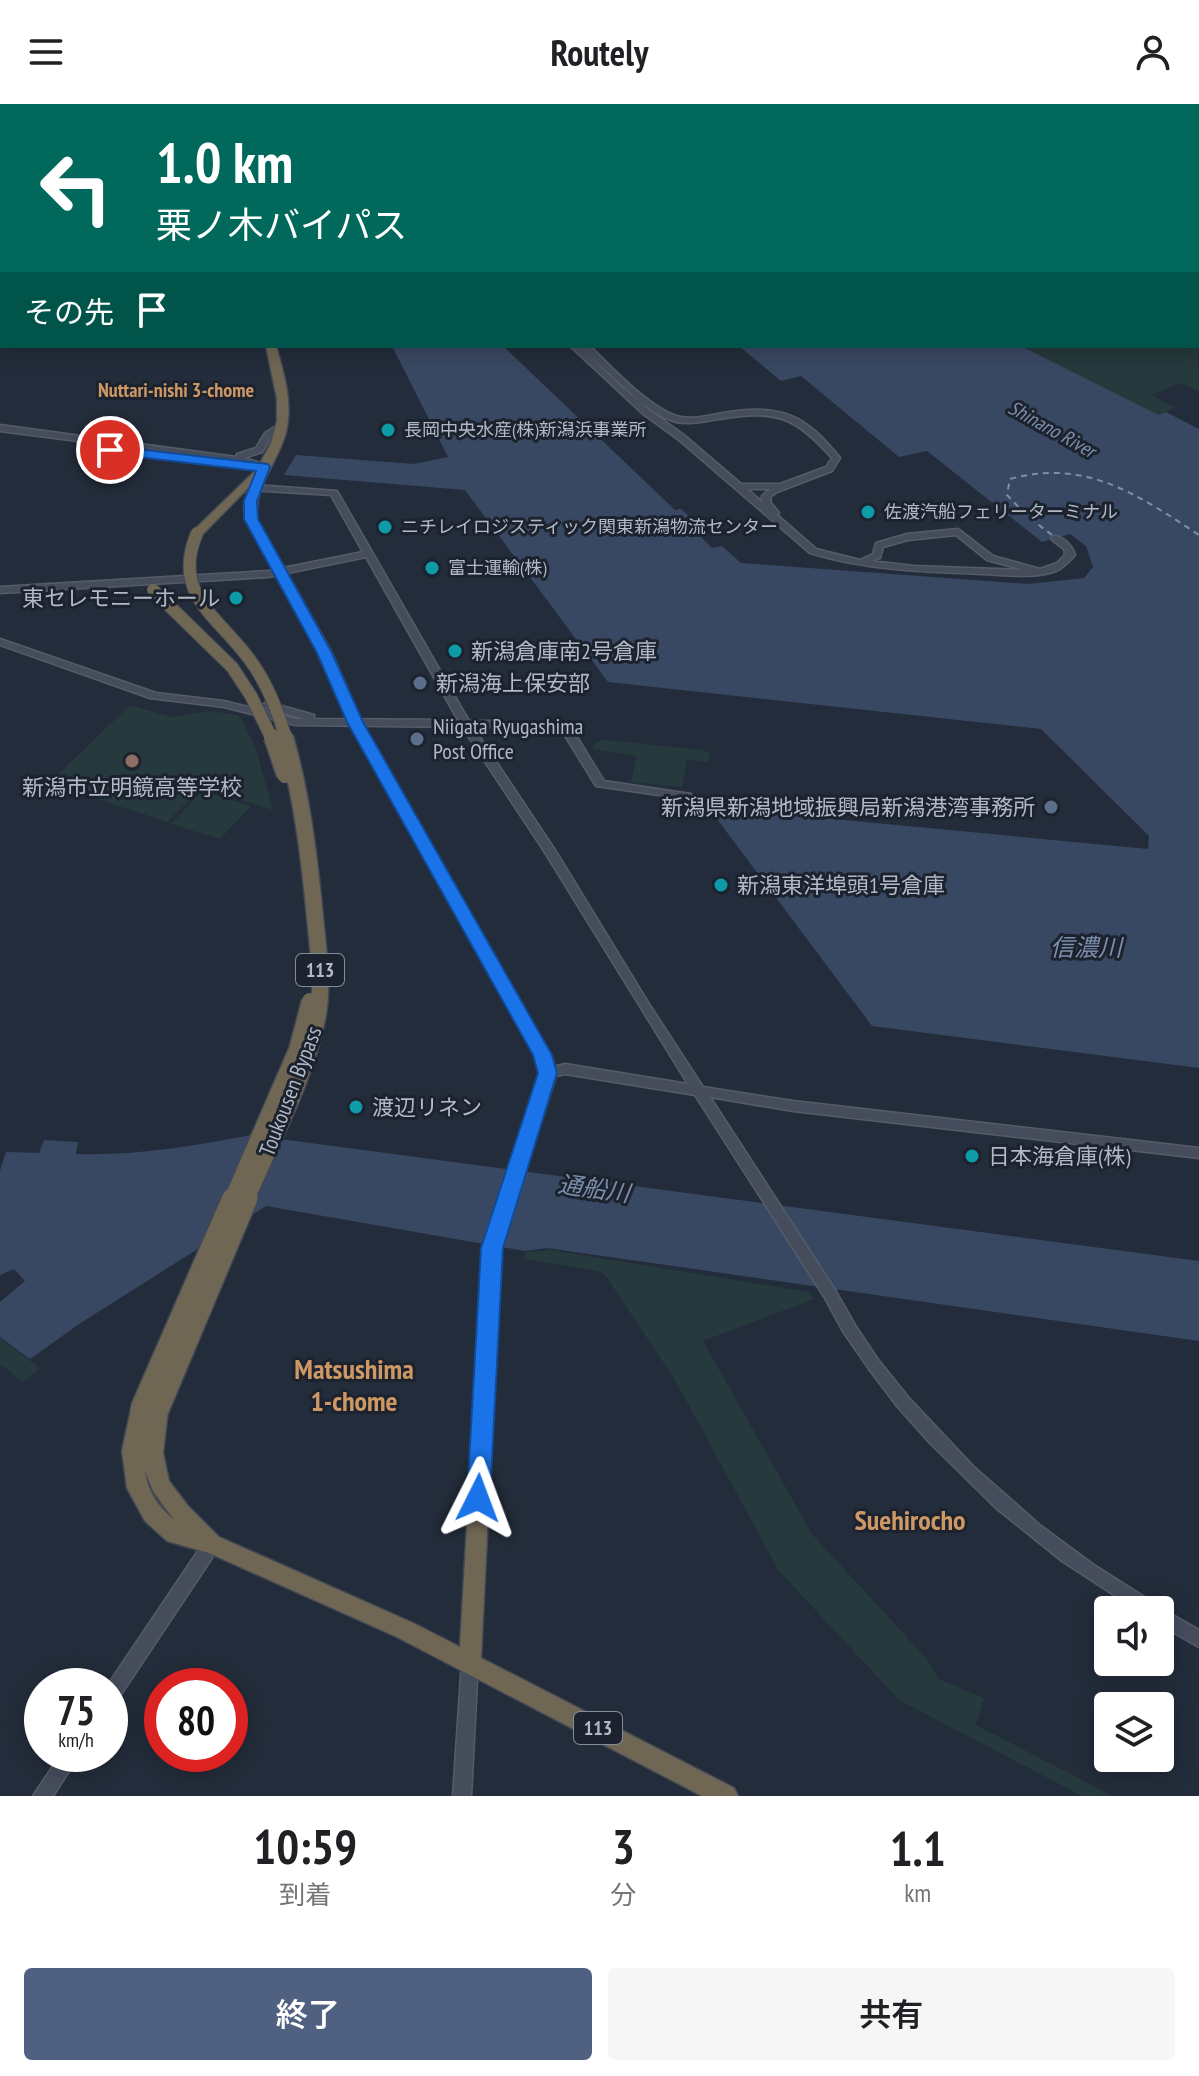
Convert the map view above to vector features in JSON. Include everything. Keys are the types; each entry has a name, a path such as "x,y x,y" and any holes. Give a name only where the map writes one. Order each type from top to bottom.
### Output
{"highway":[{"name":"113","path":"272,348 284,398 281,426 255,488 251,519 325,653 355,722 543,1055 548,1073"},
{"name":"Toukousen Bypass","path":"149,1409 305,1063 315,1031 321,995 311,879 291,756 256,667 202,604 190,584 187,559 197,533 264,467"},
{"name":"Toukousen Bypass","path":"151,586 220,654 242,682 267,726 289,790 303,880 311,980 307,1014 292,1064 132,1451 133,1471 144,1503 175,1534 212,1544 470,1661"},
{"path":"470,1661 492,1248 548,1073"},
{"name":"113","path":"470,1661 726,1796"}],"street":[{"path":"576,348 645,411 677,434 813,551 832,558 862,561 1018,573 1041,572 1060,566 1070,555 1068,548 1055,538"},
{"path":"587,348 662,412 680,420 757,410 789,415 836,458 829,469 766,496 766,503 776,520"},
{"path":"677,434 675,425 680,420"},
{"path":"181,451 247,455 259,450 268,435 281,426"},
{"path":"0,428 250,461 264,467"},
{"path":"0,435 264,467"},
{"path":"739,487 800,482"},
{"path":"255,488 334,493 466,724 830,1294 844,1323 905,1404 980,1482 1067,1556 1129,1596"},
{"path":"862,561 877,556 879,545 907,537 958,532 998,562 1018,564 1041,572"},
{"path":"0,590 151,586 281,573 368,554"},
{"path":"0,642 154,696 268,712 295,722 466,724 568,731 600,784 687,796"},
{"path":"548,1073 565,1069 702,1093 1199,1153"},
{"path":"128,1669 212,1544"},
{"path":"1174,1624 1199,1639"},
{"path":"462,1796 470,1661"},
{"path":"42,1796 59,1772"}],"shaded area":[{"path":"1025,348 1198,348 1199,391 1180,383 1152,395 1175,408 1159,415"},
{"path":"130,705 171,717 210,711 239,715 256,749 273,810 201,788 167,822 49,783"},
{"path":"605,740 703,750 710,754 708,762 687,760 682,787 631,782 637,756 592,749 596,742"},
{"path":"202,791 251,806 220,839 171,824"},
{"path":"551,1250 809,1292 814,1299 703,1341 812,1534 925,1657 939,1679 984,1698 976,1725 1113,1796 1082,1796 899,1700 779,1571 675,1380 605,1275 598,1271 524,1259 525,1252"},
{"path":"0,1338 40,1368 23,1382 0,1364"}],"water":[{"name":"信濃川","path":"393,348 505,348 675,510 681,509 703,528 695,531 712,548 722,546 741,563 1028,584 1084,578 1093,567 1086,546 1070,534 1042,542 927,451 899,457 801,376 781,381 741,348 1025,348 1159,415 1166,412 1199,429 1199,1068 872,1026 708,807 1148,849 1149,836 1041,729 608,682 465,490 284,475 296,455 414,464 448,457"},
{"name":"通船川","path":"251,1135 1199,1261 1199,1341 547,1248 525,1251 266,1206 79,1324 30,1359 0,1337 0,1302 25,1281 14,1269 0,1275 0,1171 6,1152 39,1153 44,1140 78,1142 76,1154 98,1154 164,1149"}],"ferry route":[{"path":"1052,535 1027,516 1007,495 1010,479 1063,473 1087,477 1132,494 1199,535"}],"place":[{"name":"長岡中央水産(株)新潟浜事業所","path":"388,430"},
{"name":"佐渡汽船フェリーターミナル","path":"868,512"},
{"name":"ニチレイロジスティック関東新潟物流センター","path":"385,527"},
{"name":"富士運輸(株)","path":"432,568"},
{"name":"東セレモニーホール","path":"236,598"},
{"name":"新潟倉庫南2号倉庫","path":"455,651"},
{"name":"新潟海上保安部","path":"420,683"},
{"name":"Niigata Ryugashima Post Office","path":"417,739"},
{"name":"新潟市立明鏡高等学校","path":"132,761"},
{"name":"新潟県新潟地域振興局新潟港湾事務所","path":"1051,807"},
{"name":"新潟東洋埠頭1号倉庫","path":"721,885"},
{"name":"渡辺リネン","path":"356,1107"},
{"name":"日本海倉庫(株)","path":"972,1156"}],"district":[{"name":"Nuttari-nishi 3-chome","path":"176,390"},
{"name":"Matsushima 1-chome","path":"354,1385"},
{"name":"Suehirocho","path":"910,1520"}],"route":[{"path":"110,450 264,467 251,501 251,519 325,653 355,722 543,1055 548,1073 492,1248 478,1498"}],"water label":[{"name":"Shinano River","path":"1052,429"}]}
